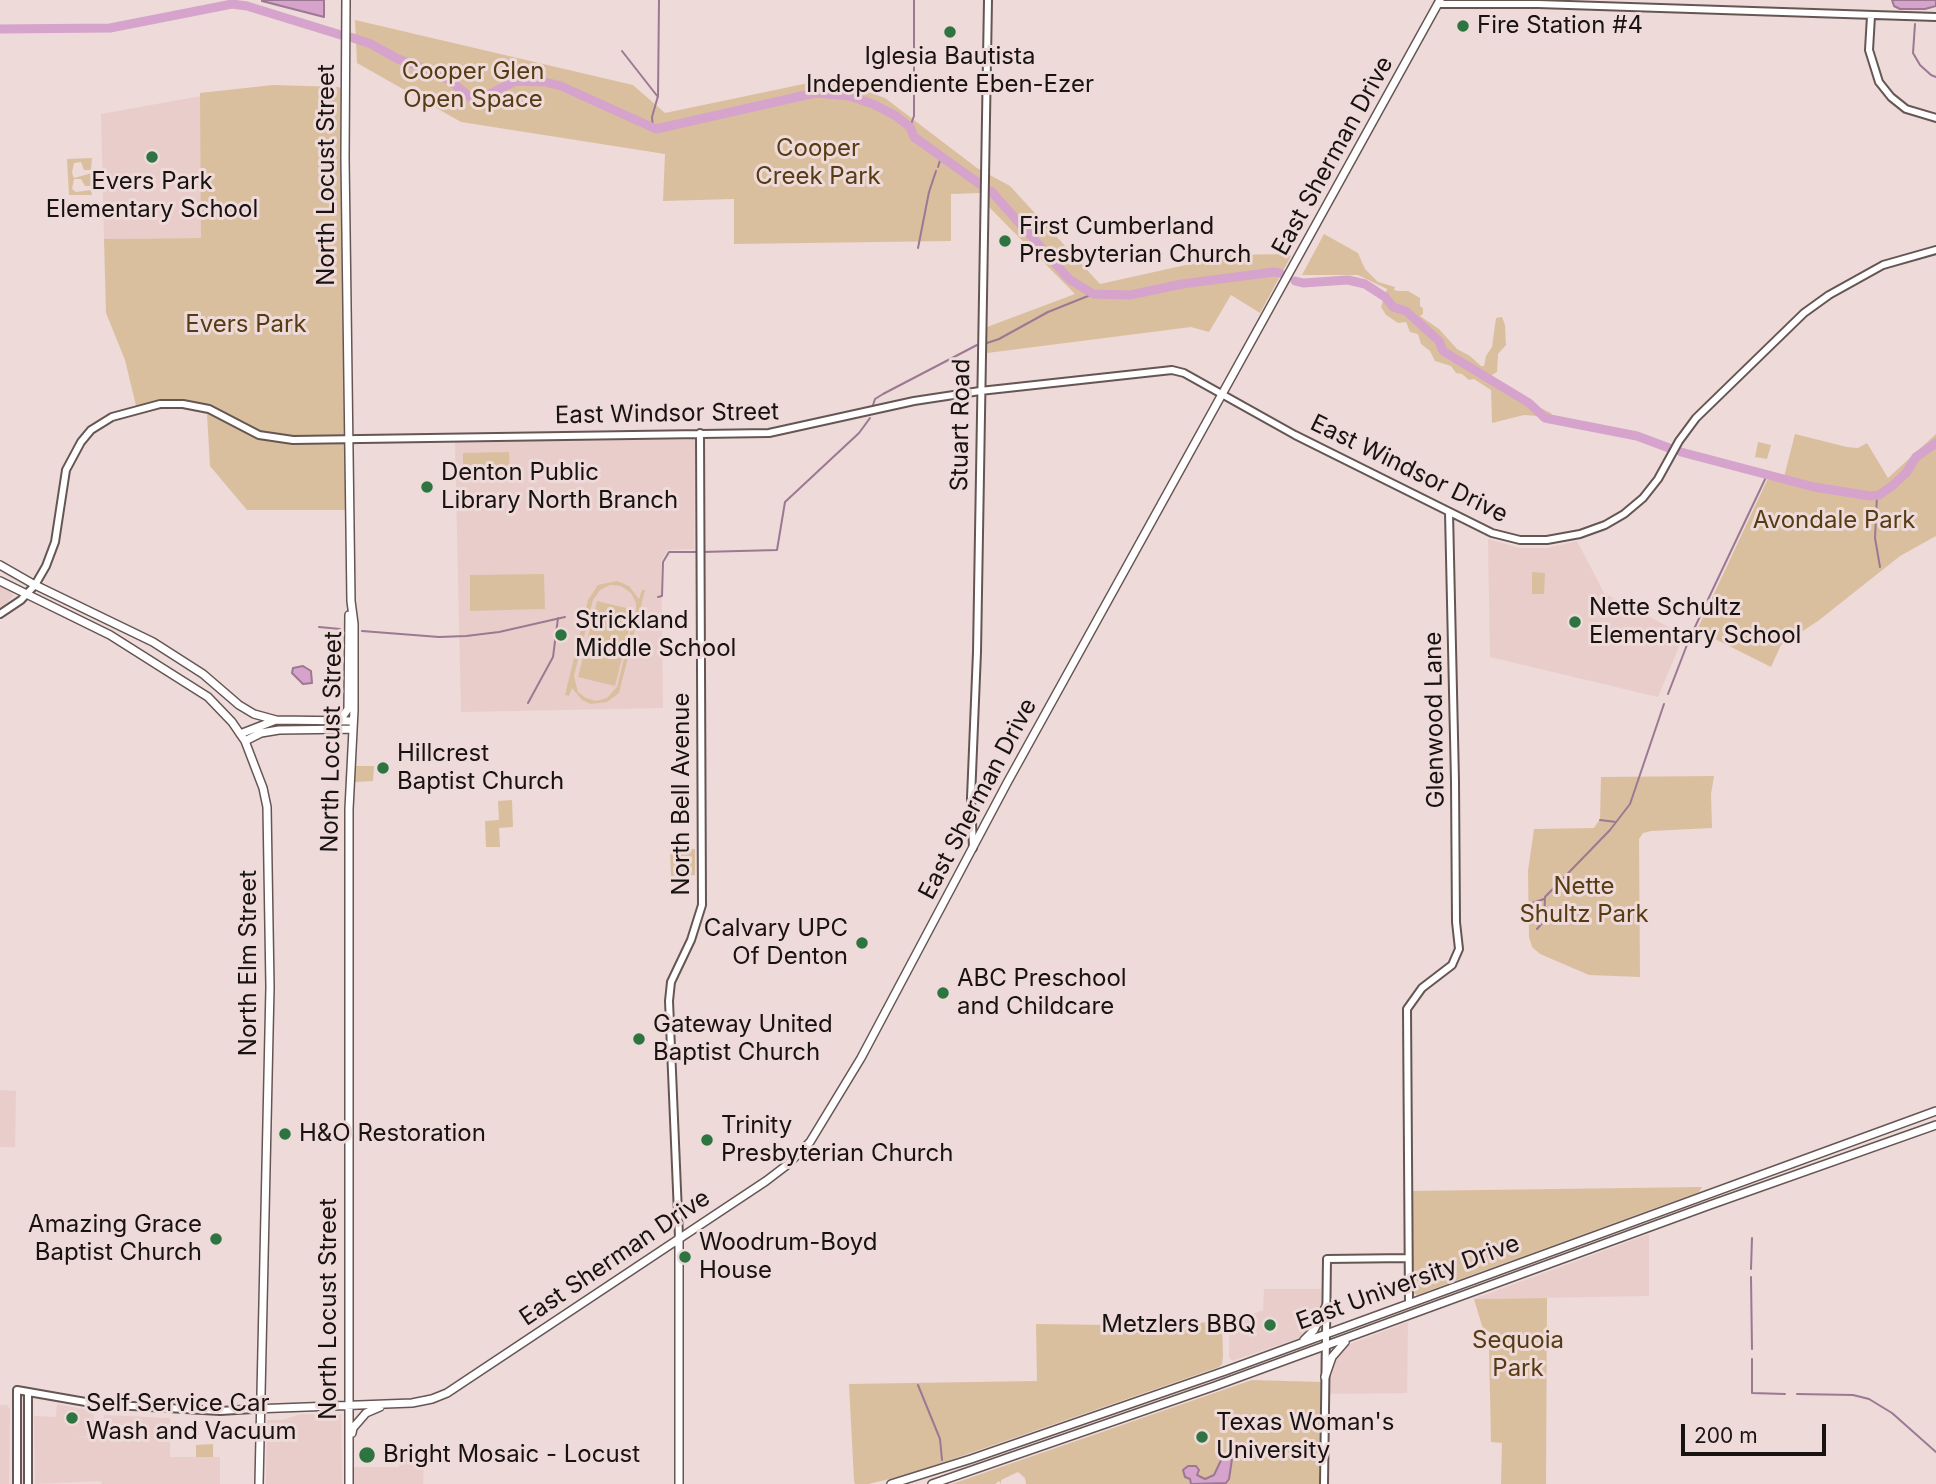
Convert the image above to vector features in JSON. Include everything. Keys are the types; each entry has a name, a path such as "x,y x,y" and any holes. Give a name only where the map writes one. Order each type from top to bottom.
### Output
{"main road":[{"name":"North Locust Street","path":"346,0 345,158 351,601 354,624 349,808 349,1484"},
{"name":"East Sherman Drive","path":"256,1409 412,1404 432,1399 459,1386 766,1181 810,1143 861,1058 1007,783 1439,2"},
{"path":"0,565 153,642 203,674 239,705 254,714 276,720 340,720 353,725"},
{"name":"North Elm Street","path":"0,581 110,635 191,684 220,708 243,737 263,788 267,821 270,987 269,1116 256,1409 259,1484"},
{"path":"340,720 348,709 348,626 351,601"},
{"path":"243,737 276,720"},
{"path":"243,737 279,730 353,725"},
{"name":"East University Drive","path":"891,1484 971,1460 1301,1343 1936,1111"},
{"name":"East University Drive","path":"932,1484 1357,1335 1936,1125"},
{"name":"North Bell Avenue","path":"679,1237 679,1484"},
{"path":"1301,1343 1314,1330 1326,1306"},
{"path":"1325,1377 1336,1350 1357,1335"},
{"path":"349,1455 353,1428 358,1421 366,1413 388,1405"}],"street":[{"name":"Stuart Road","path":"973,850 971,798 977,652 988,0"},
{"path":"1439,2 1936,18"},
{"path":"1871,16 1869,50 1879,82 1891,97 1906,109 1936,118"},
{"name":"East Windsor Drive","path":"981,391 1172,370 1184,373 1295,435 1492,533 1520,540 1547,540 1580,534 1605,525 1643,498 1696,418 1804,313 1861,275 1936,250"},
{"name":"East Windsor Street","path":"35,584 46,566 55,542 66,470 74,450 91,430 112,417 160,404 183,404 209,409 259,435 275,439 769,433 914,401 981,391"},
{"name":"North Bell Avenue","path":"679,1237 668,1001 673,975 691,940 702,905 700,433"},
{"name":"Glenwood Lane","path":"1408,1258 1407,1009 1415,994 1452,965 1459,949 1449,512"},
{"path":"0,614 35,584"},
{"path":"1324,1484 1327,1259 1408,1258 1409,1303"},
{"path":"17,1484 17,1390 97,1404 220,1411 256,1409"},
{"path":"28,1392 28,1484"},
{"path":"17,1451 28,1446"}],"shaded area":[{"path":"324,0 324,17 262,1"},
{"path":"1892,0 1936,0 1936,6 1900,9 1894,6"},
{"name":"Evers Park Elementary School","path":"201,96 201,238 104,239 101,114"},
{"name":"Strickland Middle School","path":"695,439 694,549 668,550 661,561 663,708 461,712 455,442"},
{"name":"Nette Schultz Elementary School","path":"1488,539 1520,548 1547,548 1577,541 1604,593 1684,635 1658,697 1490,657"},
{"path":"0,585 12,592 13,596 0,610"},
{"path":"303,666 311,671 312,683 303,684 292,673 293,668"},
{"path":"0,1090 16,1091 15,1147 0,1147"},
{"path":"1649,1234 1649,1296 1474,1299"},
{"path":"1264,1289 1321,1289 1321,1307 1316,1323 1302,1337 1232,1361 1229,1357 1229,1323 1263,1310"},
{"path":"1408,1322 1407,1393 1328,1394 1332,1362 1347,1345"},
{"path":"57,1404 94,1411 93,1436 76,1437 103,1438 104,1415 170,1418 170,1457 220,1457 220,1484 102,1484 101,1481 35,1484 34,1416 56,1417"},
{"path":"0,1405 7,1405 10,1409 9,1484 0,1484"},
{"path":"301,1414 341,1415 342,1484 266,1484 267,1420 282,1420"},
{"path":"407,1455 424,1455 423,1484 354,1484 354,1467 399,1467 399,1460 407,1459"},
{"path":"1227,1455 1232,1459 1226,1483 1191,1484 1190,1479 1185,1477 1183,1470 1188,1466 1196,1466 1199,1470 1197,1475 1205,1479 1214,1475 1223,1456"}],"green space":[{"path":"355,20 633,85 665,113 818,81 846,84 885,98 977,168 1010,186 1100,284 1231,255 1291,256 1260,313 1231,295 1209,332 1191,327 987,353 987,327 1075,294 989,207 981,193 951,194 951,241 734,244 734,199 663,201 665,154 461,122 357,63"},
{"name":"Evers Park","path":"273,85 341,89 347,510 247,510 210,466 207,414 173,407 138,414 125,360 106,313 104,239 201,238 200,93"},
{"path":"92,158 91,170 84,170 81,162 74,163 72,173 74,178 92,173 91,186 85,186 81,179 74,179 72,189 76,192 91,190 92,195 69,195 67,159"},
{"path":"1324,234 1358,253 1365,269 1378,282 1395,287 1394,290 1408,291 1420,298 1423,314 1420,316 1481,366 1484,366 1492,347 1496,318 1502,317 1506,345 1498,354 1497,372 1485,379 1528,407 1536,406 1551,413 1554,421 1550,424 1537,416 1524,415 1492,423 1491,390 1474,379 1469,380 1456,373 1451,366 1435,361 1430,351 1421,344 1418,334 1410,332 1406,322 1398,323 1386,315 1381,307 1387,289 1358,275 1302,275"},
{"name":"Avondale Park","path":"1795,434 1847,447 1858,448 1867,443 1888,478 1936,434 1936,536 1900,556 1818,621 1781,645 1771,667 1697,630 1770,474 1784,477"},
{"path":"1758,442 1771,445 1767,459 1755,457"},
{"path":"509,452 510,478 463,479 463,453"},
{"path":"1532,572 1545,573 1544,594 1532,594"},
{"path":"544,574 545,609 470,611 470,575"},
{"path":"617,581 629,586 639,599 642,590 645,590 619,693 607,702 591,704 582,700 572,688 569,696 565,695 588,600 598,585","holes":["610,585 621,586 631,593 636,609 617,687 607,698 596,701 578,692 574,676 593,600 600,590"]},
{"path":"597,601 634,610 615,686 578,677"},
{"path":"356,766 374,766 373,781 355,782"},
{"name":"Nette Shultz Park","path":"1714,776 1711,794 1712,828 1651,831 1643,833 1639,839 1640,977 1589,975 1540,954 1532,947 1529,937 1528,871 1534,829 1594,828 1600,819 1601,777"},
{"path":"512,800 513,827 499,828 500,847 486,847 485,821 499,820 498,801"},
{"path":"670,849 695,849 695,875 671,876"},
{"path":"1702,1187 1699,1192 1417,1295 1412,1292 1410,1191"},
{"name":"Sequoia Park","path":"1547,1298 1546,1484 1501,1484 1502,1443 1491,1442 1489,1348 1493,1338 1490,1332 1483,1329 1474,1299"},
{"path":"1222,1322 1223,1356 1219,1367 907,1475 868,1484 855,1484 849,1384 1037,1381 1036,1324 1182,1326 1183,1323"},
{"name":"Texas Woman's University","path":"1252,1380 1321,1382 1319,1484 1026,1484 1025,1478 1018,1472 1001,1480 1001,1484 999,1481 995,1484 952,1484"},
{"path":"213,1444 213,1457 196,1457 196,1445"}],"waterway":[{"path":"653,129 652,117 658,96 659,0"},
{"path":"910,127 914,116 914,0"},
{"path":"0,29 110,28 232,4 247,6 341,35"},
{"path":"1915,24 1913,53 1920,65 1936,77"},
{"path":"350,37 432,71 449,80 471,98 481,98 516,81 545,82 561,86 656,129 815,93 849,96 896,116 910,127 914,137 981,185"},
{"path":"622,51 658,97"},
{"path":"938,167 941,157"},
{"path":"918,248 936,171"},
{"path":"991,191 1069,279 1093,294 1130,295 1182,284 1280,273"},
{"path":"1295,281 1303,283 1348,280 1365,284 1385,297 1393,307 1406,311 1439,341 1443,351 1529,403 1545,418 1637,436 1669,448"},
{"path":"987,343 1048,312 1093,294"},
{"path":"873,405 875,399 883,394 977,345"},
{"path":"702,552 777,550 785,502 859,433 870,418"},
{"path":"1681,452 1814,487 1870,496 1879,495 1892,486 1906,473 1916,457 1936,443"},
{"path":"1694,629 1768,473"},
{"path":"1877,496 1875,538 1880,567"},
{"path":"658,597 662,596 663,562 669,552 697,552"},
{"path":"362,631 439,637 466,636 499,632 565,617"},
{"path":"528,703 553,657 558,618"},
{"path":"319,627 340,629"},
{"path":"1668,694 1690,637"},
{"path":"1537,929 1544,921 1545,897 1610,830 1630,804 1664,704"},
{"path":"1600,820 1616,822"},
{"path":"1529,904 1544,899"},
{"path":"1751,1269 1752,1238"},
{"path":"1751,1277 1752,1349"},
{"path":"1752,1359 1752,1393 1785,1394"},
{"path":"918,1385 940,1439 942,1460"},
{"path":"1797,1394 1853,1395 1869,1399 1892,1413 1936,1452"}],"place":[{"name":"Fire Station #4","path":"1463,26"},
{"name":"Iglesia Bautista Independiente Eben-Ezer","path":"950,32"},
{"name":"Evers Park Elementary School","path":"152,157"},
{"name":"First Cumberland Presbyterian Church","path":"1005,241"},
{"name":"Denton Public Library North Branch","path":"427,487"},
{"name":"Nette Schultz Elementary School","path":"1575,622"},
{"name":"Strickland Middle School","path":"561,635"},
{"name":"Hillcrest Baptist Church","path":"383,768"},
{"name":"Calvary UPC Of Denton","path":"862,943"},
{"name":"ABC Preschool and Childcare","path":"943,993"},
{"name":"Gateway United Baptist Church","path":"639,1039"},
{"name":"H&O Restoration","path":"285,1134"},
{"name":"Trinity Presbyterian Church","path":"707,1140"},
{"name":"Amazing Grace Baptist Church","path":"216,1239"},
{"name":"Woodrum-Boyd House","path":"685,1257"},
{"name":"Metzlers BBQ","path":"1270,1325"},
{"name":"Self Service Car Wash and Vacuum","path":"72,1418"},
{"name":"Texas Woman's University","path":"1202,1437"},
{"name":"Bright Mosaic - Locust","path":"367,1455"}],"park label":[{"name":"Cooper Glen Open Space","path":"473,86"},
{"name":"Cooper Creek Park","path":"818,163"}]}
